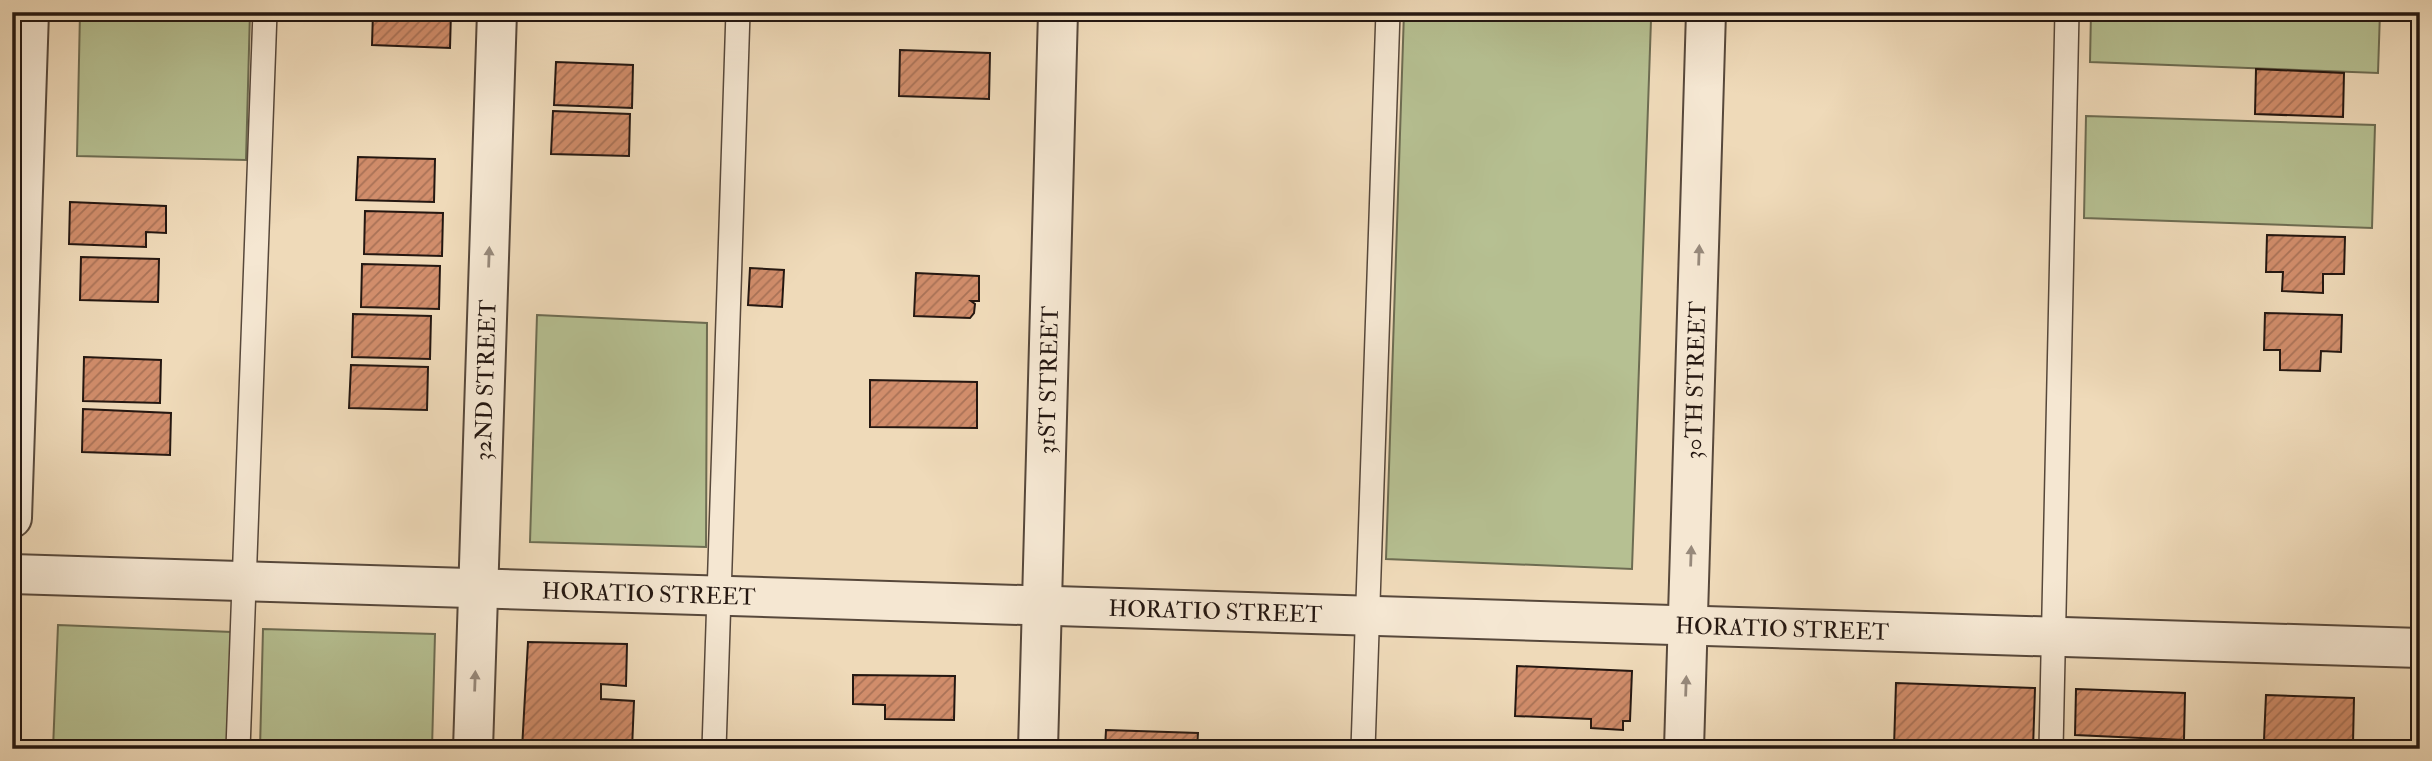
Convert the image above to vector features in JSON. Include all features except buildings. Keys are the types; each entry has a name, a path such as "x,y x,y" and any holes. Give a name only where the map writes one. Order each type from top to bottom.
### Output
{"street":[{"path":"12,518 29,12"},
{"name":"32ND STREET","path":"473,749 497,12"},
{"name":"31ST STREET","path":"1038,749 1058,12"},
{"name":"30TH STREET","path":"1684,749 1706,12"},
{"name":"HORATIO STREET","path":"12,574 2420,648"}],"lane":[{"path":"238,749 265,12"},
{"path":"714,749 738,12"},
{"path":"1363,749 1388,12"},
{"path":"2051,749 2067,12"}],"green space":[{"path":"80,12 250,12 246,160 77,156"},
{"path":"1404,12 1651,20 1632,569 1386,559"},
{"path":"2091,12 2380,12 2378,73 2090,62"},
{"path":"2086,116 2375,125 2372,228 2084,218"},
{"path":"537,315 707,323 706,547 530,542"},
{"path":"58,625 232,632 228,749 53,749"},
{"path":"263,629 435,634 432,749 260,749"}]}
